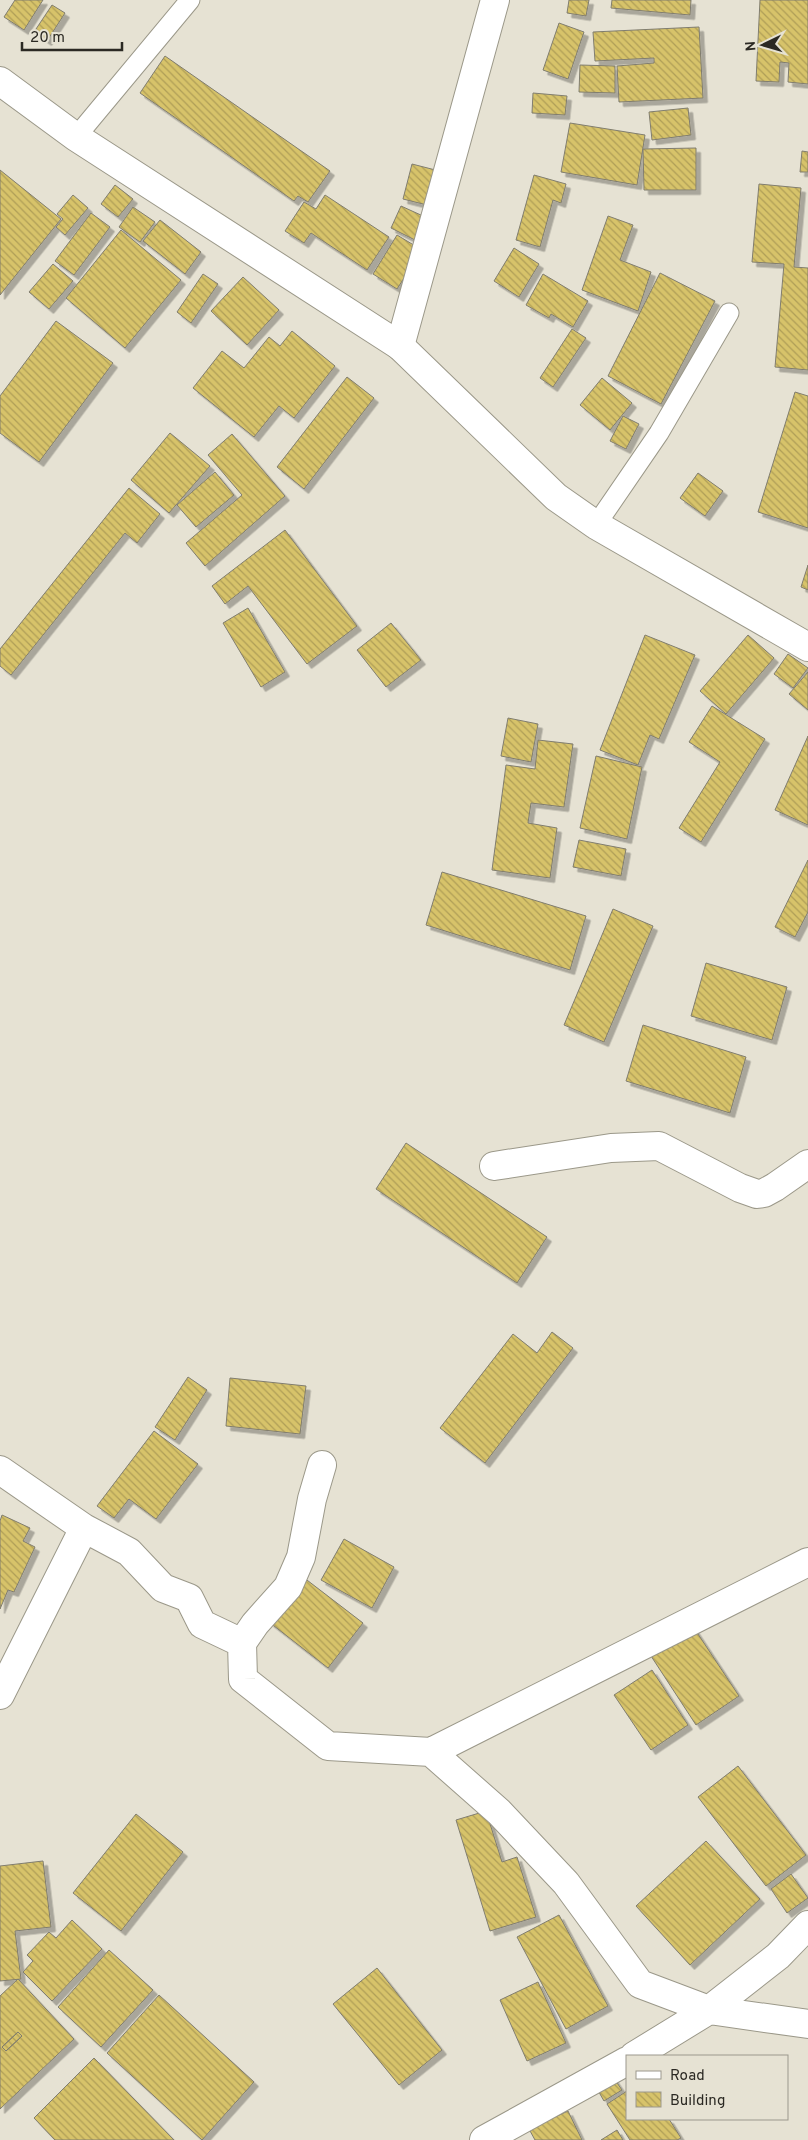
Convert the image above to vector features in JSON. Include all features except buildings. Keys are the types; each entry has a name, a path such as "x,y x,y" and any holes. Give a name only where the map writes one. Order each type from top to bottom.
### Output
{"street":[{"path":"400,346 495,0"},
{"path":"0,81 76,137 400,346 556,497 596,525 808,648"},
{"path":"494,1166 611,1148 660,1146 740,1188 757,1194 764,1193 775,1187 808,1164"},
{"path":"322,1465 312,1500 301,1557 288,1587 255,1624 242,1643 243,1679 328,1746 431,1752 808,1562"},
{"path":"0,1470 84,1528 128,1552 164,1588 189,1598 202,1624 242,1643"},
{"path":"0,1695 84,1528"},
{"path":"431,1752 500,1812 566,1884 640,1984 709,2010 808,2024"},
{"path":"636,2055 709,2010 778,1956 808,1925"},
{"path":"484,2140 626,2062"}],"lane":[{"path":"76,137 190,0"},
{"path":"596,525 660,433 729,313"}]}
